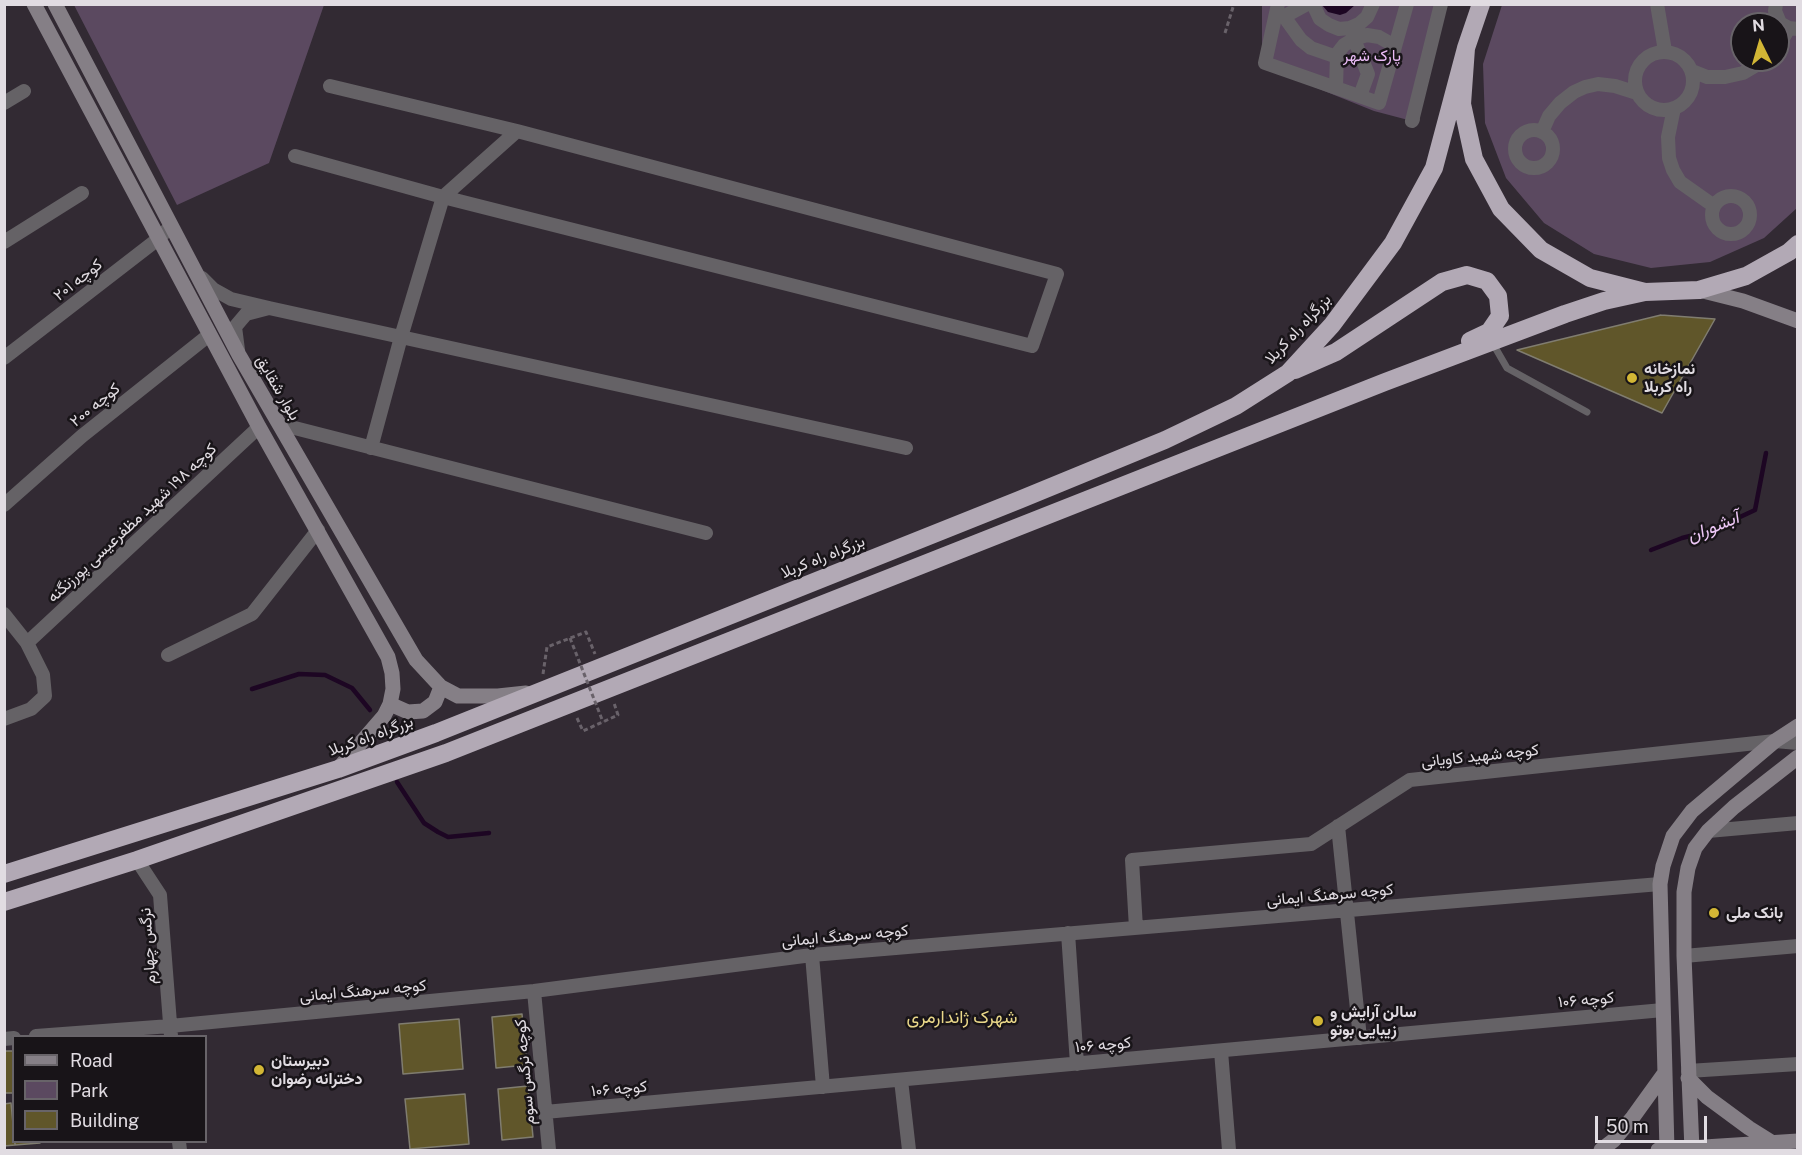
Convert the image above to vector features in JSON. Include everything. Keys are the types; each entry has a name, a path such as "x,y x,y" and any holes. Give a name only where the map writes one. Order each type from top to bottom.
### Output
{"highway":[{"path":"1481,4 1466,48 1462,104 1474,159 1501,209 1540,250 1590,278 1645,292"},
{"name":"بزرگراه راه کربلا","path":"4,874 338,769 436,733 1165,440 1236,406 1288,373 1332,325 1393,243 1434,168 1466,48"},
{"path":"4,902 137,860 477,741 1385,382 1575,310 1645,292 1699,290 1746,276 1789,252 1797,244"},
{"path":"1288,373 1336,352 1442,282 1467,275 1487,281 1498,296 1500,316 1489,332 1385,382"}],"main road":[{"name":"بلوار شقایق","path":"34,4 209,335 388,657 393,688 390,704"},
{"name":"بلوار شقایق","path":"55,4 238,355 416,660 441,687 458,696 498,696 541,690"},
{"path":"1699,290 1743,301 1797,321"},
{"path":"338,769 384,716 390,704 408,712 423,711 435,702 441,687"},
{"path":"1797,726 1774,741 1692,811 1673,836 1663,866 1660,884 1664,1150 1797,1141"},
{"path":"1692,1149 1684,956 1684,892 1688,868 1695,848 1708,831 1734,807 1797,757"},
{"path":"1601,1150 1614,1140 1664,1074"},
{"path":"1688,1074 1707,1097 1773,1143"}],"street":[{"path":"1279,14 1307,4"},
{"path":"1313,4 1320,19 1329,25 1342,28 1350,28 1363,21 1373,4"},
{"path":"1279,14 1265,63 1379,103 1407,4"},
{"path":"1413,120 1441,4"},
{"path":"1657,4 1665,51"},
{"path":"1776,4 1777,18 1780,23 1793,29"},
{"path":"1279,14 1293,32 1311,48 1345,47 1367,35 1379,37"},
{"path":"1363,21 1379,37 1395,46"},
{"path":"1336,88 1345,47 1342,28"},
{"path":"1345,47 1368,74 1386,78"},
{"path":"1658,51 1678,54 1692,71 1693,89 1689,97 1674,108 1656,109 1648,105 1637,93 1634,81 1636,71 1641,62 1658,51"},
{"path":"1692,71 1707,77 1745,72"},
{"path":"1360,96 1368,74"},
{"path":"1542,132 1549,116 1560,103 1585,87 1598,84 1615,86 1637,93"},
{"path":"295,156 443,197 1032,346 1058,274 517,131 330,86"},
{"path":"4,103 24,91"},
{"path":"1674,108 1668,137 1669,158 1673,170 1680,182 1714,206"},
{"path":"371,448 443,197 517,131"},
{"path":"4,242 82,193"},
{"name":"کوچه ۲۰۱","path":"4,358 158,239 171,226"},
{"path":"194,270 213,290 231,299 906,448"},
{"path":"238,355 236,327 246,314 269,308"},
{"name":"کوچه ۲۰۰","path":"4,505 82,436 209,335"},
{"path":"279,424 706,533"},
{"name":"کوچه ۱۹۸ شهید مظفرعیسی پورزنگنه","path":"27,643 259,427"},
{"path":"168,655 252,614 318,530"},
{"path":"4,614 27,643 43,675 45,696 31,709 4,719"},
{"name":"کوچه شهید کاویانی","path":"1136,928 1131,860 1311,844 1410,780 1774,741 1797,743"},
{"path":"1708,831 1797,824"},
{"path":"1338,826 1360,1038"},
{"name":"نرگس چهارم","path":"137,860 160,895 171,1031"},
{"name":"کوچه سرهنگ ایمانی","path":"63,1035 171,1031 534,991 812,955 1660,884"},
{"path":"1068,933 1077,1064"},
{"path":"1684,956 1797,946"},
{"path":"812,955 823,1087"},
{"name":"کوچه نرگس سوم","path":"534,991 549,1150"},
{"name":"کوچه ۱۰۶","path":"546,1112 1663,1010"},
{"path":"1221,1051 1229,1150"},
{"path":"1688,1074 1797,1064"},
{"path":"901,1080 909,1150"}],"lane":[{"path":"1492,342 1507,368 1587,412"}],"path":[{"path":"1225,33 1234,4"},
{"path":"541,690 547,647 570,638 586,632 600,667"},
{"path":"570,638 603,722"},
{"path":"583,731 618,715"}],"green space":[{"path":"74,5 324,5 269,163 177,205"},
{"name":"پارک شهر","path":"1262,5 1436,5 1412,121 1374,111 1262,66"},
{"path":"1502,5 1797,5 1797,208 1764,238 1710,262 1651,268 1594,254 1544,223 1506,178 1485,123 1483,64"}],"shaded area":[{"path":"1322,5 1355,5 1340,15 1328,12"}],"building":[{"name":"نمازخانه راه کربلا","path":"1661,315 1715,319 1662,413 1517,350"},
{"path":"522,1014 527,1065 496,1068 492,1017"},
{"path":"459,1019 463,1069 403,1074 399,1024"},
{"path":"4,1051 12,1051 12,1093 4,1093"},
{"path":"528,1086 533,1137 502,1140 498,1089"},
{"path":"465,1094 469,1144 410,1149 405,1099"},
{"path":"11,1103 12,1143 15,1145 4,1146 4,1104"},
{"path":"15,1143 40,1143 15,1145"}],"waterway":[{"name":"آبشوران","path":"1651,550 1682,538 1710,531 1755,510 1766,453"},
{"name":"آبشوران","path":"252,689 299,674 325,675 352,688 370,710"},
{"name":"آبشوران","path":"397,782 424,823 438,832 448,837 489,833"}],"place":[{"name":"نمازخانه راه کربلا","path":"1632,378"},
{"name":"بانک ملی","path":"1714,913"},
{"name":"سالن آرایش و زیبایی بوتو","path":"1318,1021"},
{"name":"دبیرستان دخترانه رضوان","path":"259,1070"}],"district":[{"name":"شهرک ژاندارمری","path":"962,1017"}]}
